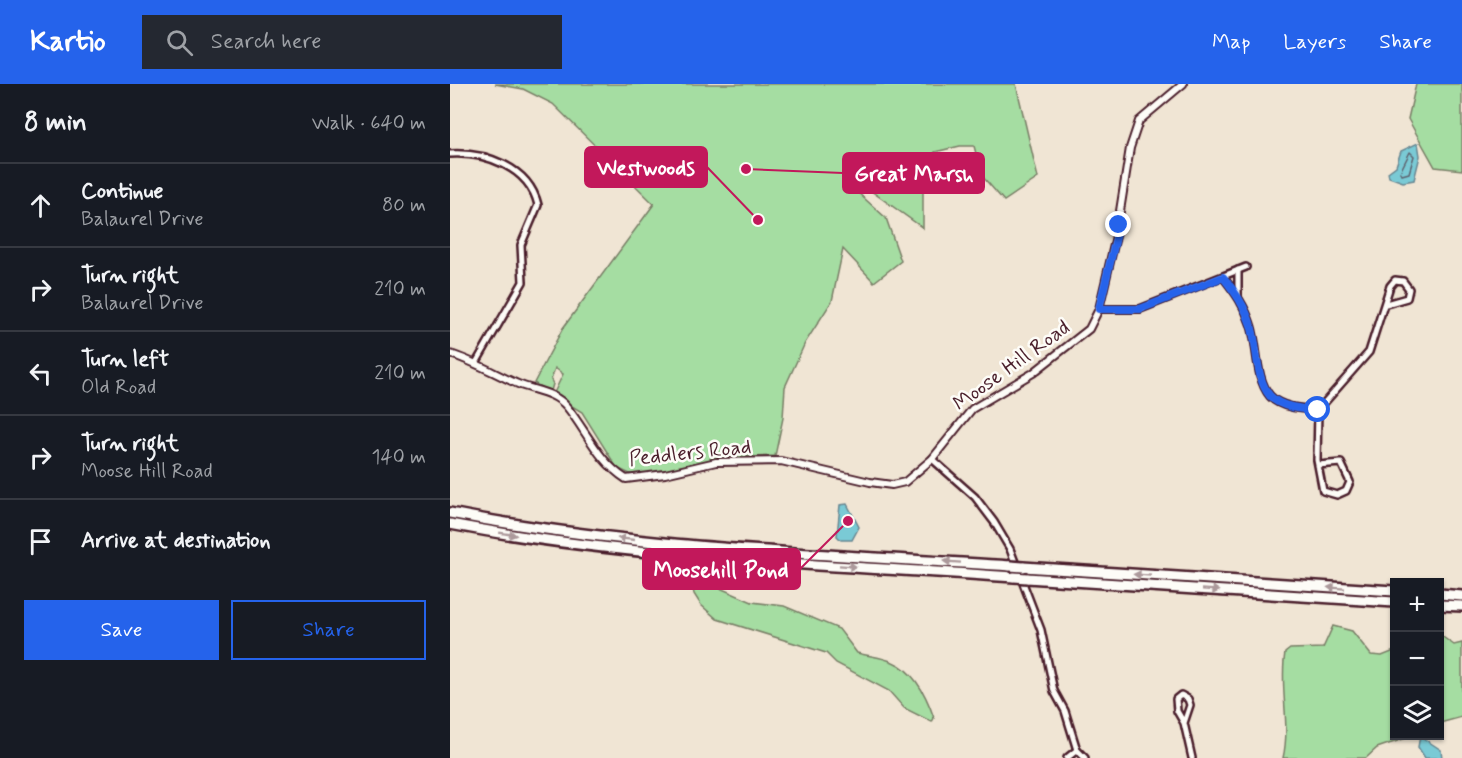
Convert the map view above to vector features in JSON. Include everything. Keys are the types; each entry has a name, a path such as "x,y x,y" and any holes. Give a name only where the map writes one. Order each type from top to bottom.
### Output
{"highway":[{"path":"450,513 560,532 662,543 1390,591"},
{"path":"450,524 560,542 683,555 1390,602"},
{"path":"1444,594 1462,596"},
{"path":"1444,604 1462,606"}],"street":[{"name":"Moose Hill Road","path":"932,459 972,409 1033,373 1089,329 1099,309 1119,225 1121,191 1138,121 1183,84"},
{"path":"450,154 483,155 514,172 531,186 538,205 521,245 523,282 476,363"},
{"path":"1099,309 1140,309 1246,267"},
{"path":"1238,270 1238,297"},
{"path":"1223,277 1238,297 1251,325 1264,384 1270,396 1283,405 1318,410"},
{"path":"1318,465 1341,463 1350,482 1346,491 1337,495 1323,491 1318,465 1318,410 1369,352 1390,286 1395,280 1403,281 1409,289 1407,298 1386,304"},
{"name":"Peddlers Road","path":"450,354 476,363 519,385 545,391 566,405 611,470 626,479 665,474 716,462 781,461 892,485 905,482 932,459"},
{"path":"932,459 975,497 994,522 1010,549 1041,630 1050,678 1065,711 1077,750 1084,758"},
{"path":"1184,723 1190,705 1188,699 1180,695 1176,699 1177,711 1184,723 1192,758"},
{"path":"1067,758 1077,750"}],"green space":[{"path":"495,84 1016,84 1038,178 1004,201 982,176 974,146 960,146 935,152 923,169 923,228 857,181 855,190 886,218 901,261 874,282 843,249 832,301 805,343 785,387 783,418 775,456 724,458 659,472 630,474 617,468 582,412 534,383 563,328 654,204 553,104 523,89","holes":["555,368 563,374 554,393 551,391 553,384 551,380"]},
{"path":"1416,84 1462,84 1462,170 1435,167 1408,119"},
{"path":"690,575 752,602 784,606 839,629 857,653 885,659 901,666 913,678 928,702 934,718 932,722 904,708 889,691 836,663 826,653 717,619 701,605 694,594"},
{"path":"1333,626 1352,631 1371,655 1382,656 1390,653 1390,740 1400,740 1377,748 1366,758 1283,758 1286,732 1283,679 1285,653 1290,649 1323,648"},
{"path":"1444,638 1454,645 1462,643 1462,717 1444,722"}],"water":[{"path":"1418,143 1420,156 1414,180 1403,182 1389,177 1388,172 1396,166 1401,151"},
{"path":"847,504 859,527 852,540 841,540 837,536 840,505"},
{"path":"1419,740 1426,740 1441,750 1442,758 1425,758 1418,747"}],"place":[{"name":"Great Marsh","path":"746,169"},
{"name":"Westwoods","path":"758,220"},
{"name":"Moosehill Pond","path":"848,521"}],"route":[{"path":"1119,225 1099,309 1127,311 1140,309 1223,277 1243,305 1251,325 1264,384 1270,396 1283,405 1318,410"}]}
